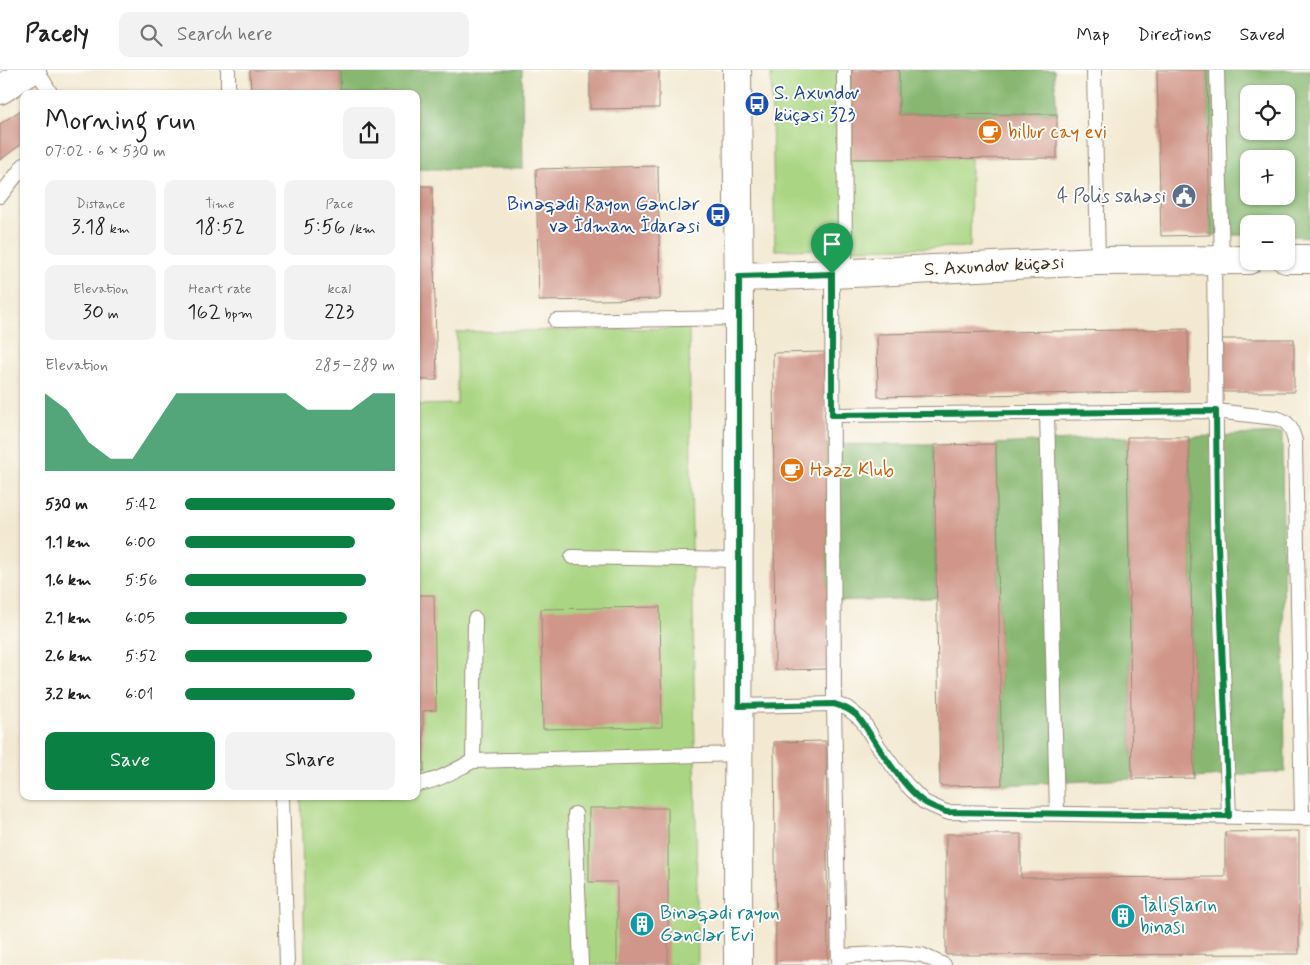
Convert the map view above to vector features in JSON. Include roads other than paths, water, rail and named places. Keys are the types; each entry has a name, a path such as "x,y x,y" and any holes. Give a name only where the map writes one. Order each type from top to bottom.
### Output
{"street":[{"path":"0,90 32,70"},
{"path":"737,70 739,277 738,965"},
{"path":"1295,259 1310,259"},
{"name":"S. Axundov küçəsi","path":"739,277 1098,261 1228,260"}],"lane":[{"path":"37,70 49,90"},
{"path":"228,70 228,90"},
{"path":"844,70 839,274 832,415 834,704 839,960 901,953 922,955 944,965"},
{"path":"1094,70 1098,261"},
{"path":"1217,70 1228,260 1216,411 1217,520 1229,816"},
{"path":"0,196 20,170"},
{"path":"556,321 739,318"},
{"path":"739,706 834,704 847,708 862,720 906,784 924,802 946,812 1306,817 1295,441 1290,427 1284,420 1216,411 832,415"},
{"path":"1046,413 1057,813"},
{"path":"572,557 739,560"},
{"path":"473,761 475,619"},
{"path":"420,784 440,778 473,761 739,754"},
{"path":"282,800 287,965"},
{"path":"575,814 581,965"}],"place":[{"name":"S. Axundov küçəsi 323","path":"757,104"},
{"name":"billur cay evi","path":"990,132"},
{"name":"4 Polis sahəsi","path":"1184,196"},
{"name":"Binəqədi Rayon Gənclər və İdman İdarəsi","path":"718,215"},
{"name":"Həzz Klub","path":"792,470"},
{"name":"Talışların binası","path":"1123,916"},
{"name":"Binəqədi rayon Gənclər Evi","path":"642,924"}]}
